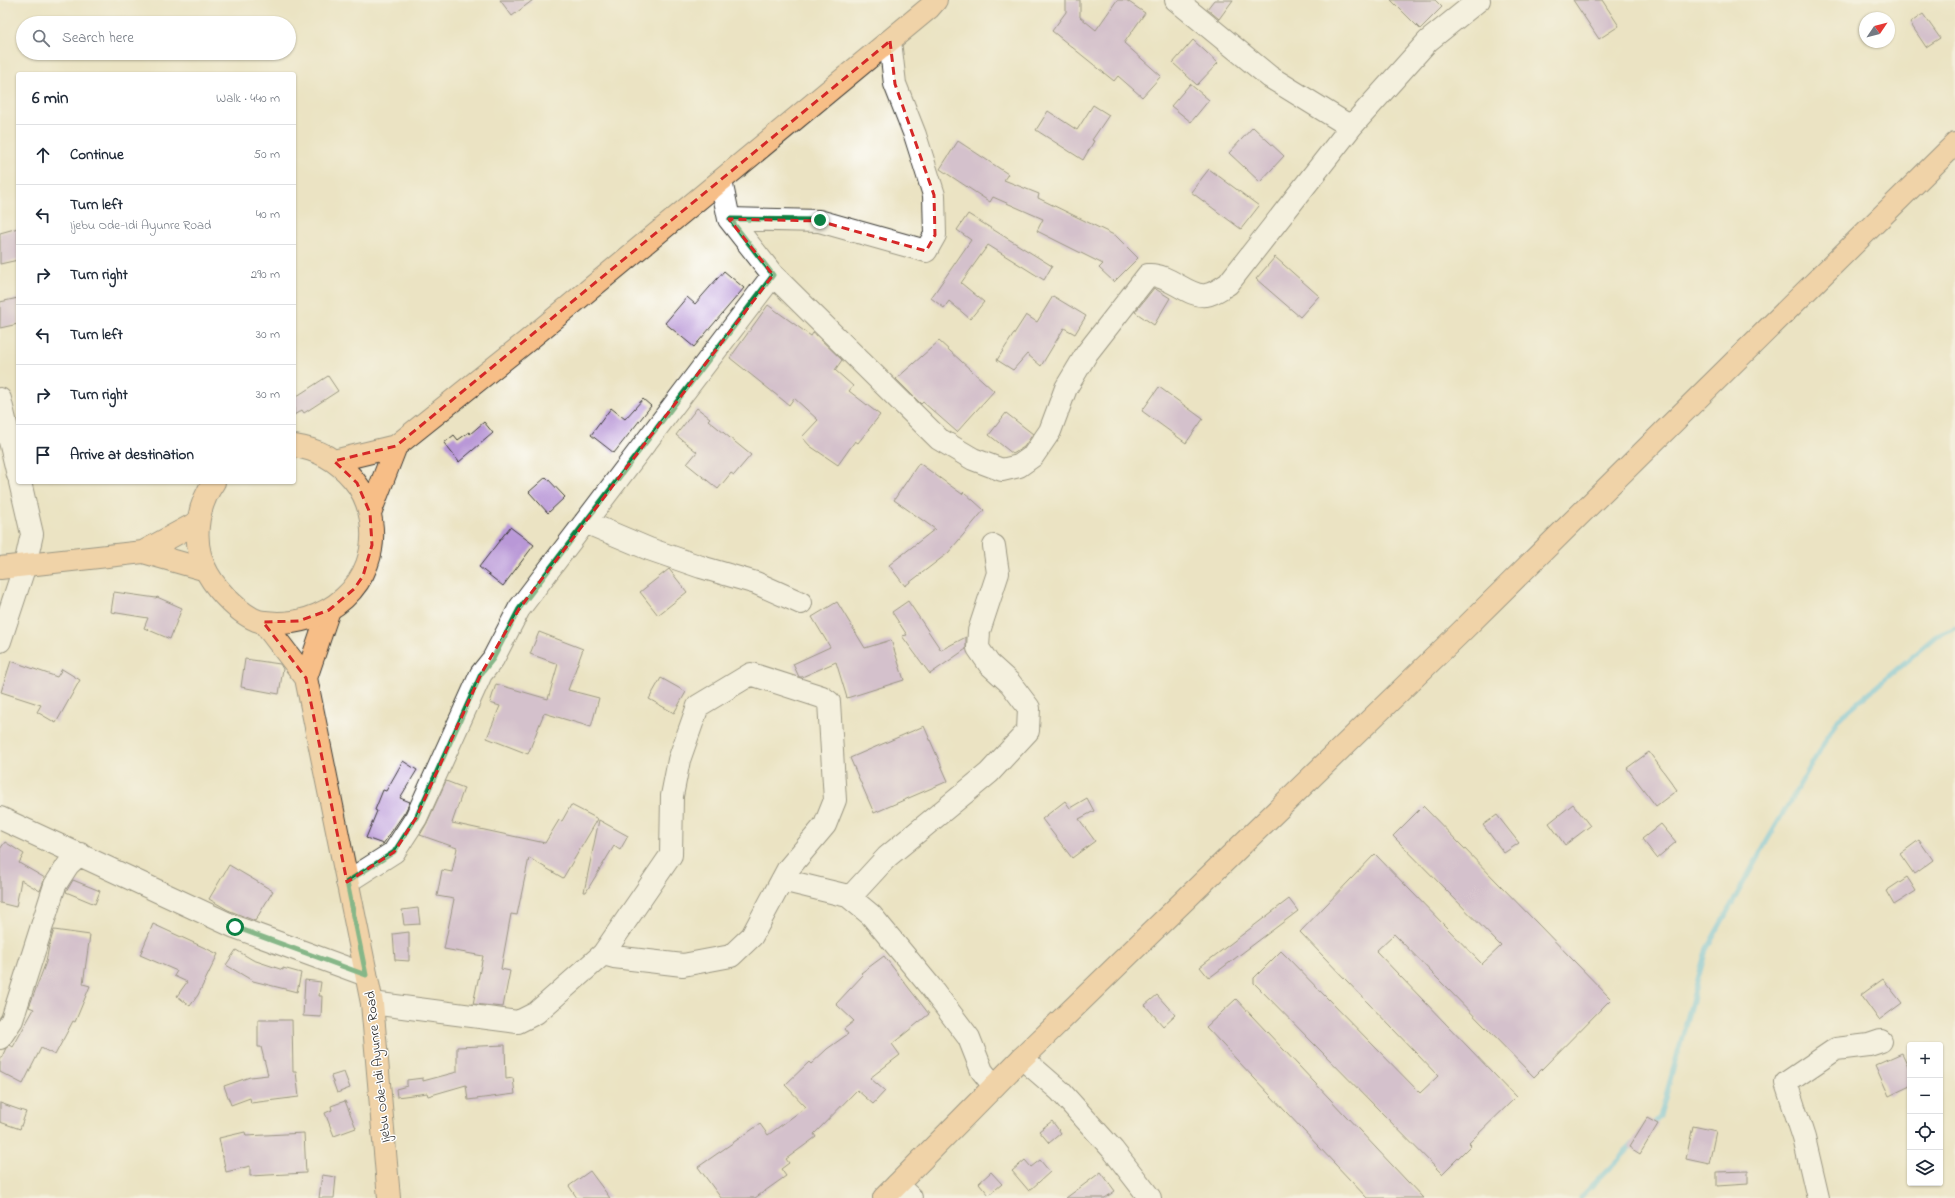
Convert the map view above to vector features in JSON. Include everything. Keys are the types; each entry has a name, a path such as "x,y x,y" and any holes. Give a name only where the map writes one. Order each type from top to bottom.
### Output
{"main road":[{"path":"334,460 396,446 526,342 721,181 890,41 936,0"},
{"path":"897,1194 994,1086 1022,1058 1463,630 1955,144"},
{"path":"263,622 299,621 314,617 329,610 342,601 354,589 363,576 369,561 373,529 365,497 357,483 334,460 314,451 296,446"},
{"path":"370,513 396,446"},
{"path":"213,484 202,506 198,522 200,554 206,570 214,584 224,596 247,614 263,622 306,678"},
{"path":"143,552 198,522"},
{"path":"0,568 143,552 206,570"},
{"path":"306,678 329,610"},
{"name":"Ijebu Ode-Idi Ayunre Road","path":"306,678 372,1003 389,1198"}],"street":[{"path":"1176,0 1270,77 1351,127"},
{"path":"721,181 730,219 773,275 940,439 973,458 1002,470 1019,466 1033,456 1043,444 1053,425 1066,388 1087,353 1148,275 1162,276 1183,288 1203,296 1211,294 1228,284 1351,127 1428,41 1479,0"},
{"path":"730,219 820,220 926,252 935,235 934,195 916,135 895,84 890,41"},
{"path":"347,882 394,852 416,818 481,674 493,659 519,609 773,275"},
{"path":"0,400 16,467"},
{"path":"0,641 25,565 32,534 20,484"},
{"path":"585,522 664,554 756,583 801,603"},
{"path":"848,896 853,894 887,857 989,773 1028,731 1029,708 1010,683 989,664 978,648 979,631 998,572 994,546"},
{"path":"372,1003 518,1022 536,1013 603,954 671,856 672,796 679,760 698,706 751,674 822,697 829,702 835,800 825,825 788,869 752,936 731,956 683,965 614,957 603,954"},
{"path":"0,818 235,927 366,975"},
{"path":"0,1038 12,1020 55,885 68,865 80,854"},
{"path":"782,880 848,896 871,915 929,985 969,1038 982,1071 994,1086"},
{"path":"1818,1198 1804,1138 1786,1083 1836,1049 1869,1045 1881,1041"},
{"path":"1022,1058 1060,1091 1113,1150 1150,1198"}],"highlighted area":[{"path":"890,41 895,84 934,195 935,235 926,251 819,221 729,219 773,275 519,609 481,674 416,818 394,852 347,882 306,678 263,622 299,621 329,610 354,589 363,576 372,545 370,513 357,483 334,461 396,446"}],"building":[{"path":"500,0 533,0 512,16"},
{"path":"1066,0 1080,0 1080,17 1096,30 1117,0 1126,0 1145,13 1124,43 1161,76 1142,97 1118,76 1114,81 1052,31 1066,12"},
{"path":"1214,0 1233,0 1219,19 1207,9"},
{"path":"1391,0 1435,0 1442,7 1420,29"},
{"path":"1573,0 1602,0 1619,26 1599,39"},
{"path":"1923,14 1940,38 1926,47 1910,23"},
{"path":"1193,40 1218,63 1197,85 1173,63"},
{"path":"1190,84 1209,100 1191,122 1171,106"},
{"path":"1093,105 1109,115 1092,140 1094,141 1083,160 1036,130 1048,111 1077,130"},
{"path":"1253,127 1284,156 1260,182 1229,153"},
{"path":"958,141 1008,174 1004,180 1039,194 1038,198 1116,236 1138,258 1114,282 1099,268 1103,264 1037,231 1043,219 993,197 990,202 940,169"},
{"path":"1209,169 1259,206 1241,229 1191,192"},
{"path":"968,214 1052,266 1044,280 988,245 961,283 984,302 970,319 949,301 944,308 931,298 971,240 957,230"},
{"path":"16,229 16,260 0,264 0,233"},
{"path":"1275,257 1319,296 1300,317 1256,279"},
{"path":"724,271 744,288 694,347 665,323 687,297 695,304"},
{"path":"1154,288 1170,298 1154,325 1135,312"},
{"path":"1053,296 1086,316 1075,334 1064,328 1041,366 1027,354 1013,370 997,360 1026,315 1037,322"},
{"path":"16,298 16,324 0,328 0,302"},
{"path":"768,305 811,336 813,333 842,360 835,370 853,386 849,391 880,415 858,443 855,441 838,465 810,446 802,437 818,420 794,398 789,405 730,358"},
{"path":"939,341 994,391 957,432 923,402 921,404 896,379"},
{"path":"328,376 338,391 304,413 302,410 296,414 296,397"},
{"path":"1159,387 1203,419 1186,443 1142,411"},
{"path":"643,399 651,406 614,453 591,435 611,408 625,419"},
{"path":"697,408 710,418 708,420 751,455 734,475 731,473 718,489 687,464 697,452 676,435"},
{"path":"1006,413 1033,434 1024,447 1013,454 989,435"},
{"path":"484,422 493,433 459,462 444,443 454,435 458,440 469,432 470,434"},
{"path":"919,463 962,494 964,492 984,510 948,553 905,586 889,565 935,529 894,500"},
{"path":"546,477 565,497 548,513 529,492"},
{"path":"510,527 534,545 503,586 479,567"},
{"path":"669,569 687,592 658,615 640,592"},
{"path":"114,592 157,597 182,608 170,639 144,628 148,618 111,612"},
{"path":"908,601 941,650 966,637 966,649 930,674 902,636 907,635 892,612"},
{"path":"837,602 865,648 891,640 904,680 847,698 836,662 799,677 793,664 830,647 812,617"},
{"path":"539,632 583,649 568,690 599,698 591,727 544,713 528,754 487,738 500,706 490,703 496,684 548,699 558,664 530,654"},
{"path":"245,659 280,664 283,669 279,694 241,687"},
{"path":"11,661 57,677 62,669 80,680 56,723 37,712 41,705 1,692"},
{"path":"661,678 686,692 674,713 649,699"},
{"path":"924,726 948,781 874,813 850,758"},
{"path":"1649,752 1677,790 1656,806 1627,768"},
{"path":"403,761 417,770 400,798 410,802 405,812 383,844 366,838 377,811 375,810 383,790 386,791"},
{"path":"446,781 464,788 452,823 545,843 559,820 562,821 571,805 598,819 563,878 529,858 517,915 511,914 501,969 510,971 503,1007 473,1004 483,956 444,949 454,899 437,896 442,870 452,872 457,848 420,835"},
{"path":"1087,798 1094,811 1079,819 1095,841 1072,858 1042,819 1065,801 1070,808"},
{"path":"1573,804 1590,826 1565,845 1549,823"},
{"path":"1423,806 1611,999 1534,1077 1394,934 1376,951 1516,1097 1469,1143 1471,1145 1442,1174 1254,983 1254,978 1281,951 1420,1093 1438,1076 1300,932 1375,854 1482,964 1501,946 1393,836"},
{"path":"1497,815 1519,843 1504,853 1483,825"},
{"path":"599,820 628,836 620,850 614,846 586,892 584,892"},
{"path":"1661,824 1676,842 1657,858 1642,839"},
{"path":"1919,840 1933,860 1914,874 1900,854"},
{"path":"5,842 24,854 19,863 45,878 40,891 21,880 16,907 0,903 0,849"},
{"path":"229,865 273,891 255,921 228,910 209,899"},
{"path":"1907,877 1916,891 1894,905 1886,891"},
{"path":"73,880 100,891 95,904 66,892"},
{"path":"1289,899 1298,911 1209,978 1200,967"},
{"path":"418,908 420,924 404,925 402,910"},
{"path":"153,924 218,954 198,995 190,1006 177,996 187,982 174,976 177,971 140,955"},
{"path":"54,930 90,935 83,984 90,986 75,1022 73,1021 55,1055 41,1048 23,1084 0,1072 0,1061 6,1048 10,1045 13,1047 34,1009 29,1007 46,962"},
{"path":"409,932 409,961 395,960 393,934"},
{"path":"236,950 253,960 283,970 283,968 301,973 297,992 253,981 226,965"},
{"path":"884,956 929,1014 892,1044 900,1055 870,1078 885,1091 873,1104 857,1090 814,1134 816,1137 786,1159 789,1163 781,1169 786,1176 755,1198 721,1198 698,1167 760,1124 768,1135 806,1107 785,1085 809,1062 811,1064 827,1049 848,1034 844,1029 854,1021 836,1004 863,975 861,973"},
{"path":"1883,979 1902,1003 1879,1020 1861,995"},
{"path":"305,980 321,982 319,996 322,996 321,1017 303,1016"},
{"path":"1157,995 1175,1015 1163,1026 1145,1005"},
{"path":"1236,999 1423,1198 1367,1198 1206,1027"},
{"path":"258,1020 292,1020 293,1072 296,1072 299,1097 251,1103 250,1098 231,1105 224,1086 250,1077 268,1075 261,1047 258,1047"},
{"path":"505,1045 506,1079 513,1078 515,1094 468,1100 466,1085 428,1096 427,1093 397,1097 396,1089 407,1086 407,1080 423,1078 423,1081 457,1072 457,1047"},
{"path":"1902,1053 1907,1064 1907,1087 1889,1096 1875,1065"},
{"path":"344,1072 350,1088 337,1093 331,1076"},
{"path":"345,1101 356,1128 334,1136 325,1113 332,1110 331,1106"},
{"path":"0,1103 26,1112 20,1129 0,1122"},
{"path":"1647,1118 1658,1124 1640,1154 1629,1147"},
{"path":"1052,1121 1061,1133 1049,1143 1039,1131"},
{"path":"1693,1126 1716,1131 1709,1164 1686,1159"},
{"path":"245,1132 246,1136 304,1133 306,1173 250,1176 250,1166 226,1172 219,1138"},
{"path":"1025,1160 1031,1167 1040,1160 1050,1172 1029,1191 1012,1171"},
{"path":"590,1171 610,1198 577,1198 569,1186"},
{"path":"1748,1171 1748,1184 1717,1186 1717,1172"},
{"path":"991,1172 1002,1184 989,1195 979,1183"},
{"path":"1101,1172 1115,1191 1105,1198 1066,1198"},
{"path":"322,1175 336,1177 334,1198 319,1198"}],"waterway":[{"path":"1651,1126 1660,1117 1706,950 1764,846 1838,719 1936,636 1955,628"},
{"path":"1580,1198 1634,1143"}],"route":[{"path":"235,927 366,975 347,882 394,852 416,818 481,674 493,659 519,609 773,275 730,219 820,220"}]}
